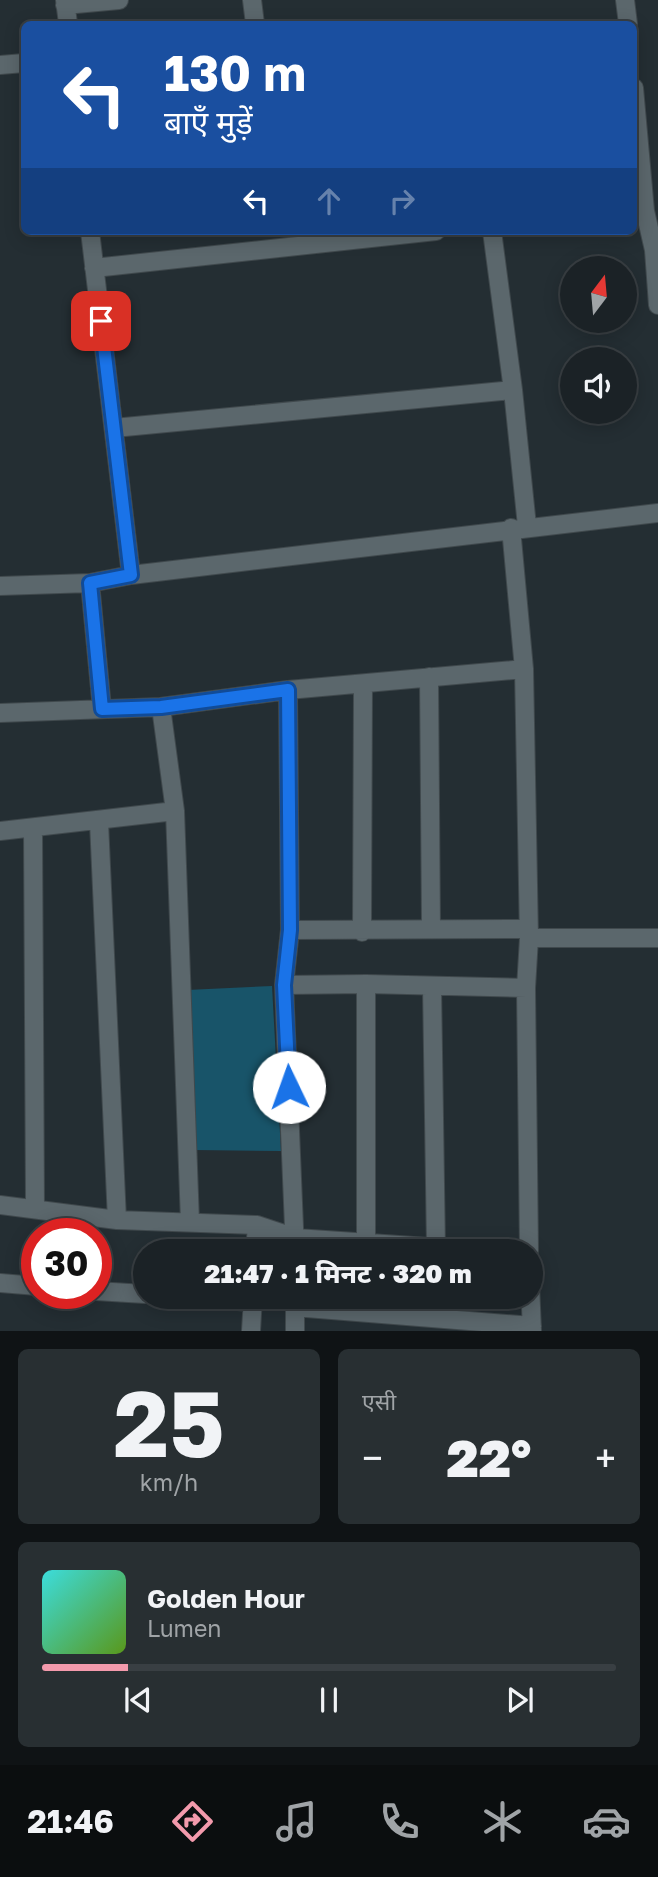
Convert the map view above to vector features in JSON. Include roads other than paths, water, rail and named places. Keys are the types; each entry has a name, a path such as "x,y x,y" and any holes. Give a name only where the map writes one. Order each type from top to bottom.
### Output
{"street":[{"path":"68,21 65,3 119,0"},
{"path":"252,0 255,21"},
{"path":"625,0 628,21"},
{"path":"0,65 21,63"},
{"path":"637,162 639,211 656,250 658,305"},
{"path":"90,235 131,575"},
{"path":"94,268 281,239 358,235"},
{"path":"493,235 513,390 519,527 529,933 526,988 529,1239"},
{"path":"114,428 513,390"},
{"path":"0,586 90,583 131,575 519,527 658,513"},
{"path":"90,583 102,709"},
{"path":"0,713 161,707 288,690 524,670"},
{"path":"429,677 431,929"},
{"path":"362,932 363,684"},
{"path":"288,690 290,930 284,985 296,1239"},
{"path":"161,707 175,811 190,1222"},
{"path":"0,831 99,822 175,811"},
{"path":"99,822 117,1220"},
{"path":"33,828 35,1209"},
{"path":"290,930 362,932 431,929 658,938"},
{"path":"366,984 366,1239"},
{"path":"284,985 526,988"},
{"path":"432,986 436,1239"},
{"path":"0,1205 117,1220 257,1225 284,1239"},
{"path":"256,1239 257,1225"},
{"path":"0,1283 21,1285"},
{"path":"112,1292 133,1293"},
{"path":"251,1331 252,1309"},
{"path":"295,1309 295,1331"},
{"path":"359,1309 532,1328 531,1309"}]}
